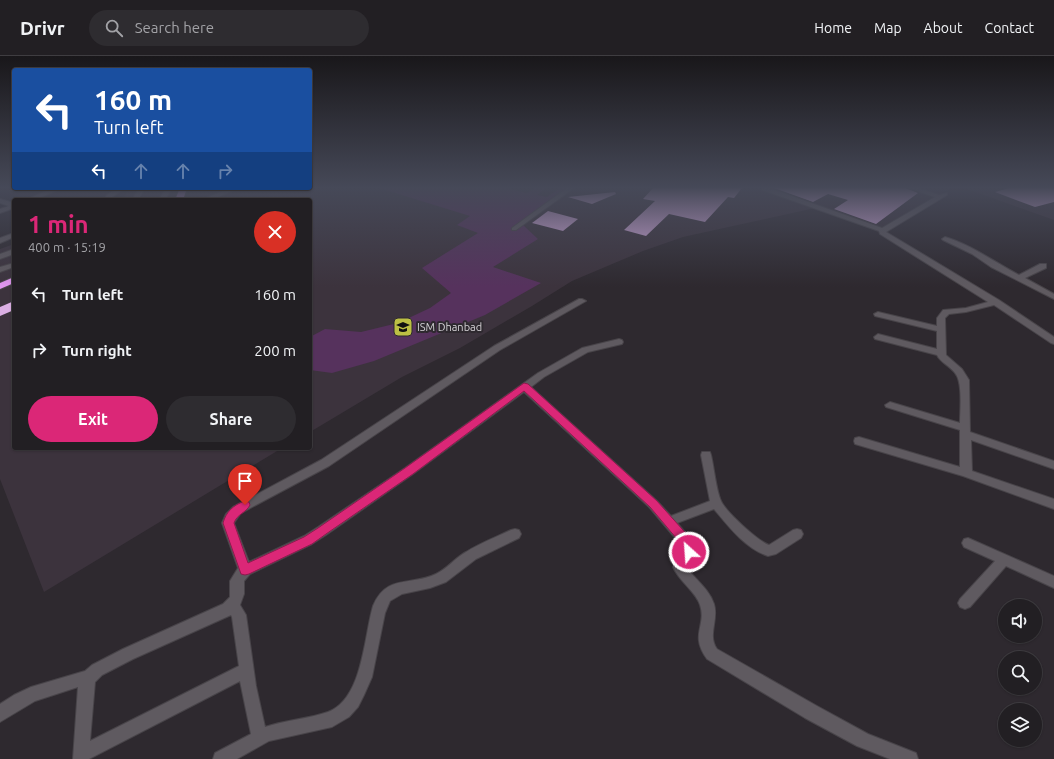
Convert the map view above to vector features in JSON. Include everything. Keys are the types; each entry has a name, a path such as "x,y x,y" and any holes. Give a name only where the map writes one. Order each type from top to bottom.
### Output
{"highway":[{"path":"0,281 12,277"},
{"path":"0,286 12,281"}],"street":[{"path":"514,229 525,221"},
{"path":"856,221 883,230 898,221"},
{"path":"883,230 882,233 911,252 996,302 1054,340"},
{"path":"0,241 12,236"},
{"path":"945,239 975,252 994,265 1054,297"},
{"path":"0,256 12,252"},
{"path":"0,270 12,266"},
{"path":"1019,278 1042,266"},
{"path":"245,570 228,523 230,517 237,510 325,464 497,348 582,301"},
{"path":"966,473 963,377 959,371 948,362 942,353 941,318 946,312 966,310 996,302"},
{"path":"878,314 942,330"},
{"path":"878,337 942,353"},
{"path":"82,756 86,685 90,677 97,670 128,654 221,613 232,605 236,599 236,581 238,576 245,570 308,540 322,531 409,471 524,386 576,354 585,350 619,342"},
{"path":"524,386 653,504 687,543 689,552 679,566 707,604 708,612 704,638 706,648 712,654 811,712 864,740 910,759"},
{"path":"890,404 1054,464"},
{"path":"859,441 966,473 1054,504"},
{"path":"706,455 716,503 732,522 757,546 762,549 772,550 797,534"},
{"path":"668,522 716,503"},
{"path":"221,759 267,734 332,719 341,714 353,702 364,679 379,608 386,595 397,589 443,577 471,555 515,534"},
{"path":"968,544 1054,582"},
{"path":"965,603 1004,560"},
{"path":"232,605 239,615 248,686 260,738"},
{"path":"82,756 247,670"},
{"path":"2,708 33,694 90,677"}],"shaded area":[{"name":"ISM Dhanbad","path":"312,221 757,221 683,237 643,251 572,281 460,348 402,377 312,431"},
{"path":"463,221 528,221 523,225 538,239 493,267 541,283 485,315 374,361 332,373 312,370 312,336 325,329 361,332 398,323 430,308 451,293 422,268 478,233 457,225"},
{"name":"ISM Dhanbad","path":"860,221 896,221 885,228"},
{"path":"12,245 12,450 279,450 44,592 0,479 0,249"}],"building":[{"path":"535,221 576,221 563,231 532,223"},
{"path":"634,221 662,221 646,236 624,230"},
{"path":"867,221 880,221 876,224"},
{"path":"12,302 12,311 0,316 0,307"}],"place":[{"name":"ISM Dhanbad","path":"403,327"}],"route":[{"path":"245,505 230,517 228,523 245,570 308,540 322,531 409,471 524,386 653,504 687,543 689,552"}]}
